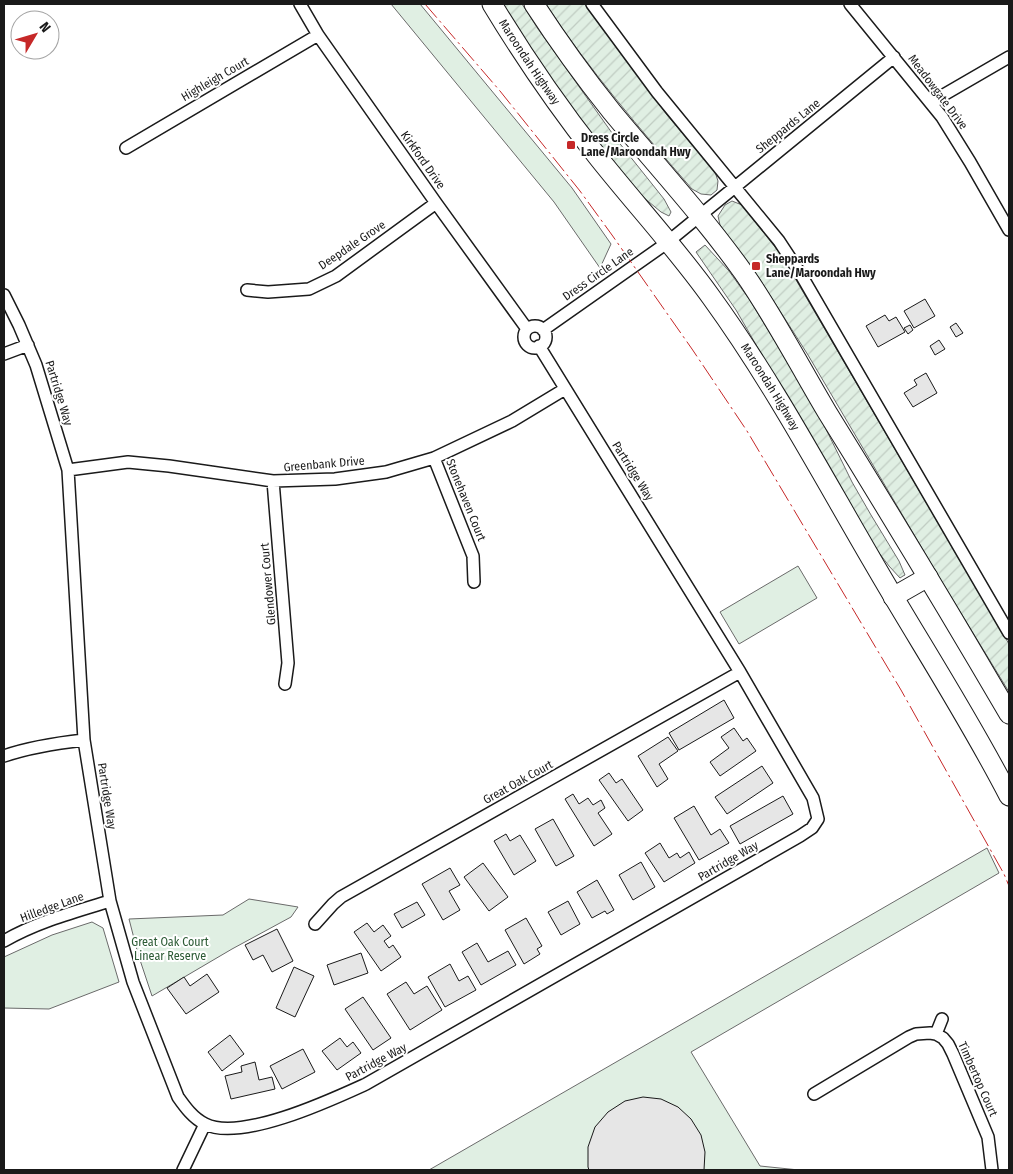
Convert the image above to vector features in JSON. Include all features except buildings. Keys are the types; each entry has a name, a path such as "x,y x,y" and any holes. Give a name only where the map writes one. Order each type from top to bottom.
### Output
{"highway":[{"name":"Maroondah Highway","path":"492,4 554,100 669,241 740,339 948,686 1009,796"},
{"path":"534,4 586,79 700,216 761,298 812,387 1009,714"},
{"path":"893,597 928,577"}],"street":[{"name":"Kirkford Drive","path":"300,4 318,35 527,329"},
{"path":"592,4 657,92 779,240 1009,633"},
{"name":"Meadowgate Drive","path":"850,4 932,104 953,133 1009,230"},
{"name":"Highleigh Court","path":"126,148 318,35"},
{"name":"Sheppards Lane","path":"700,216 894,57"},
{"path":"932,104 940,97 1009,57"},
{"name":"Deepdale Grove","path":"247,290 268,292 309,289 336,276 436,203"},
{"name":"Dress Circle Lane","path":"543,330 669,241 700,216"},
{"name":"Partridge Way","path":"4,295 28,345 39,374 68,470 84,740 110,901 133,982 178,1097 187,1110 205,1124 226,1129 244,1128 290,1115 326,1102 366,1084 800,836 812,828 818,819 813,798 740,672 539,346"},
{"path":"533,326 543,330 546,336 544,342 539,346 533,347 527,344 524,335 527,329 533,326"},
{"path":"4,354 28,345"},
{"name":"Greenbank Drive","path":"68,470 128,462 273,481 334,479 386,472 434,458 512,421 565,389"},
{"name":"Stonehaven Court","path":"434,458 473,556 474,582"},
{"name":"Glendower Court","path":"273,481 288,663 284,684"},
{"name":"Great Oak Court","path":"315,924 332,904 341,897 740,672"},
{"path":"4,756 26,749 84,740"},
{"name":"Hilledge Lane","path":"4,941 36,925 110,901"},
{"path":"814,1094 909,1037 924,1033 936,1034 942,1019"},
{"name":"Timbertop Court","path":"936,1034 943,1038 953,1054 988,1137 992,1170"},
{"path":"183,1170 205,1124"}],"green space":[{"path":"391,4 420,4 572,188 611,244 600,268 554,202"},
{"path":"500,4 522,4 617,140 664,199 671,212 669,216 643,197 561,99"},
{"path":"546,4 585,4 667,115 715,172 718,181 717,190 711,195 701,194 692,189 597,76"},
{"path":"732,201 742,205 782,256 1009,644 1009,692 808,355 759,278 720,225 718,216 725,205"},
{"path":"705,245 729,271 749,299 789,364 820,417 852,482 899,561 905,575 900,578 867,537 736,310 696,252"},
{"path":"798,566 817,598 739,644 720,612"},
{"path":"987,848 999,873 691,1052 760,1166 799,1170 429,1170"},
{"name":"Great Oak Court Linear Reserve","path":"249,899 298,907 291,917 152,996 129,919 223,915"},
{"path":"92,922 103,928 119,982 49,1009 4,1008 4,957 52,935"}],"power":[{"path":"425,4 500,91 580,191 692,349 747,431 901,690 1009,886"}],"place":[{"name":"Dress Circle Lane/Maroondah Hwy","path":"571,145"},
{"name":"Sheppards Lane/Maroondah Hwy","path":"756,266"}]}
